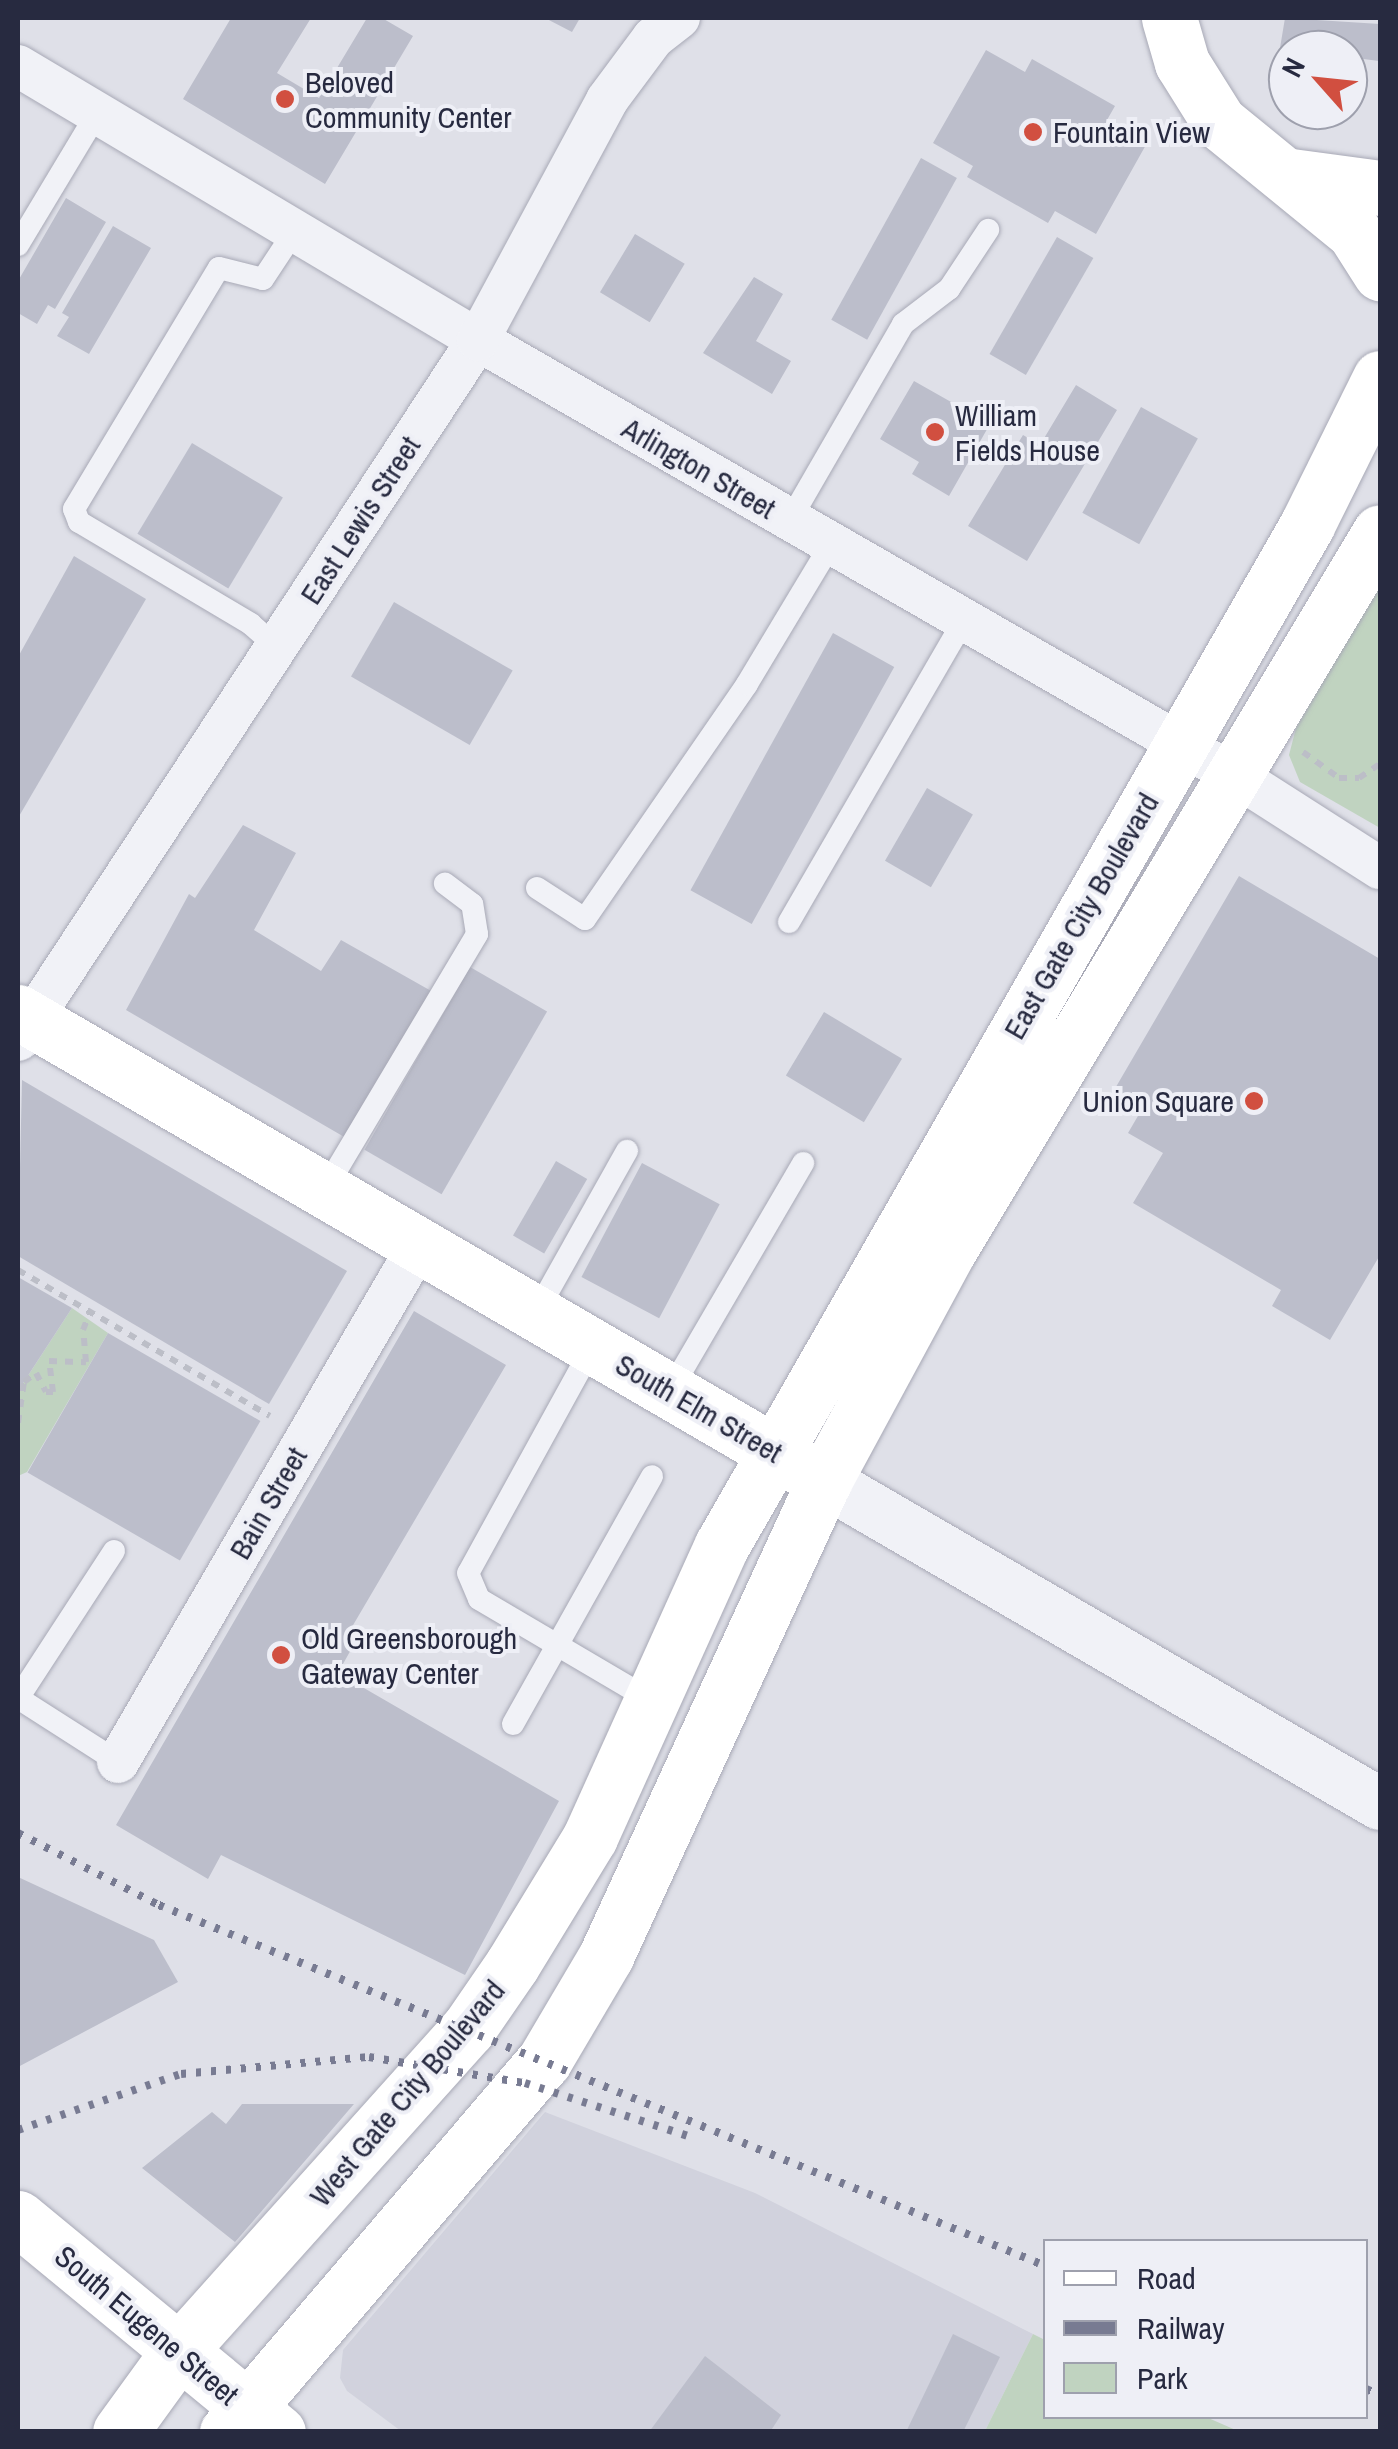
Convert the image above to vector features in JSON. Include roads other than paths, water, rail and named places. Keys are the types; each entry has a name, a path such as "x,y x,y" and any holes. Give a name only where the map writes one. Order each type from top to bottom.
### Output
{"main road":[{"path":"1168,18 1182,64 1219,122 1253,154 1291,176 1354,232 1380,274"},
{"path":"1291,176 1380,188"},
{"name":"East Gate City Boulevard","path":"774,1450 1307,525 1380,378"},
{"name":"East Gate City Boulevard","path":"824,1481 949,1250 1380,532"},
{"name":"South Elm Street","path":"22,1024 419,1245 824,1481"},
{"name":"West Gate City Boulevard","path":"120,2432 178,2352 468,2029 590,1837 722,1545 774,1450"},
{"path":"250,2423 544,2061 606,1956 824,1481"},
{"name":"South Eugene Street","path":"18,2218 178,2352 250,2423"}],"street":[{"name":"East Lewis Street","path":"22,1024 478,340 608,100 653,38 679,18"},
{"name":"Arlington Street","path":"18,66 478,340 1180,743 1380,868"},
{"name":"Bain Street","path":"118,1762 419,1245"},
{"name":"South Elm Street","path":"824,1481 1380,1804"}],"lane":[{"path":"18,244 96,115"},
{"path":"790,520 904,324 949,289 988,230"},
{"path":"276,647 251,624 79,522 74,509 219,268 263,279 294,232"},
{"path":"537,888 585,919 736,700 831,544"},
{"path":"789,922 964,620"},
{"path":"324,1191 477,934 472,904 445,884"},
{"path":"536,1313 628,1151"},
{"path":"670,1390 803,1163"},
{"path":"592,1346 468,1573 478,1599 652,1701"},
{"path":"514,1724 652,1476"},
{"path":"114,1551 18,1698 118,1762"}],"railway":[{"path":"18,1833 159,1905 1043,2265"},
{"path":"18,2130 181,2074 369,2057 525,2083 688,2136"},
{"path":"1368,2390 1380,2395"}],"place":[{"name":"Beloved Community Center","path":"285,99"},
{"name":"Fountain View","path":"1033,132"},
{"name":"William Fields House","path":"935,432"},
{"name":"Union Square","path":"1254,1101"},
{"name":"Old Greensborough Gateway Center","path":"281,1655"}]}
